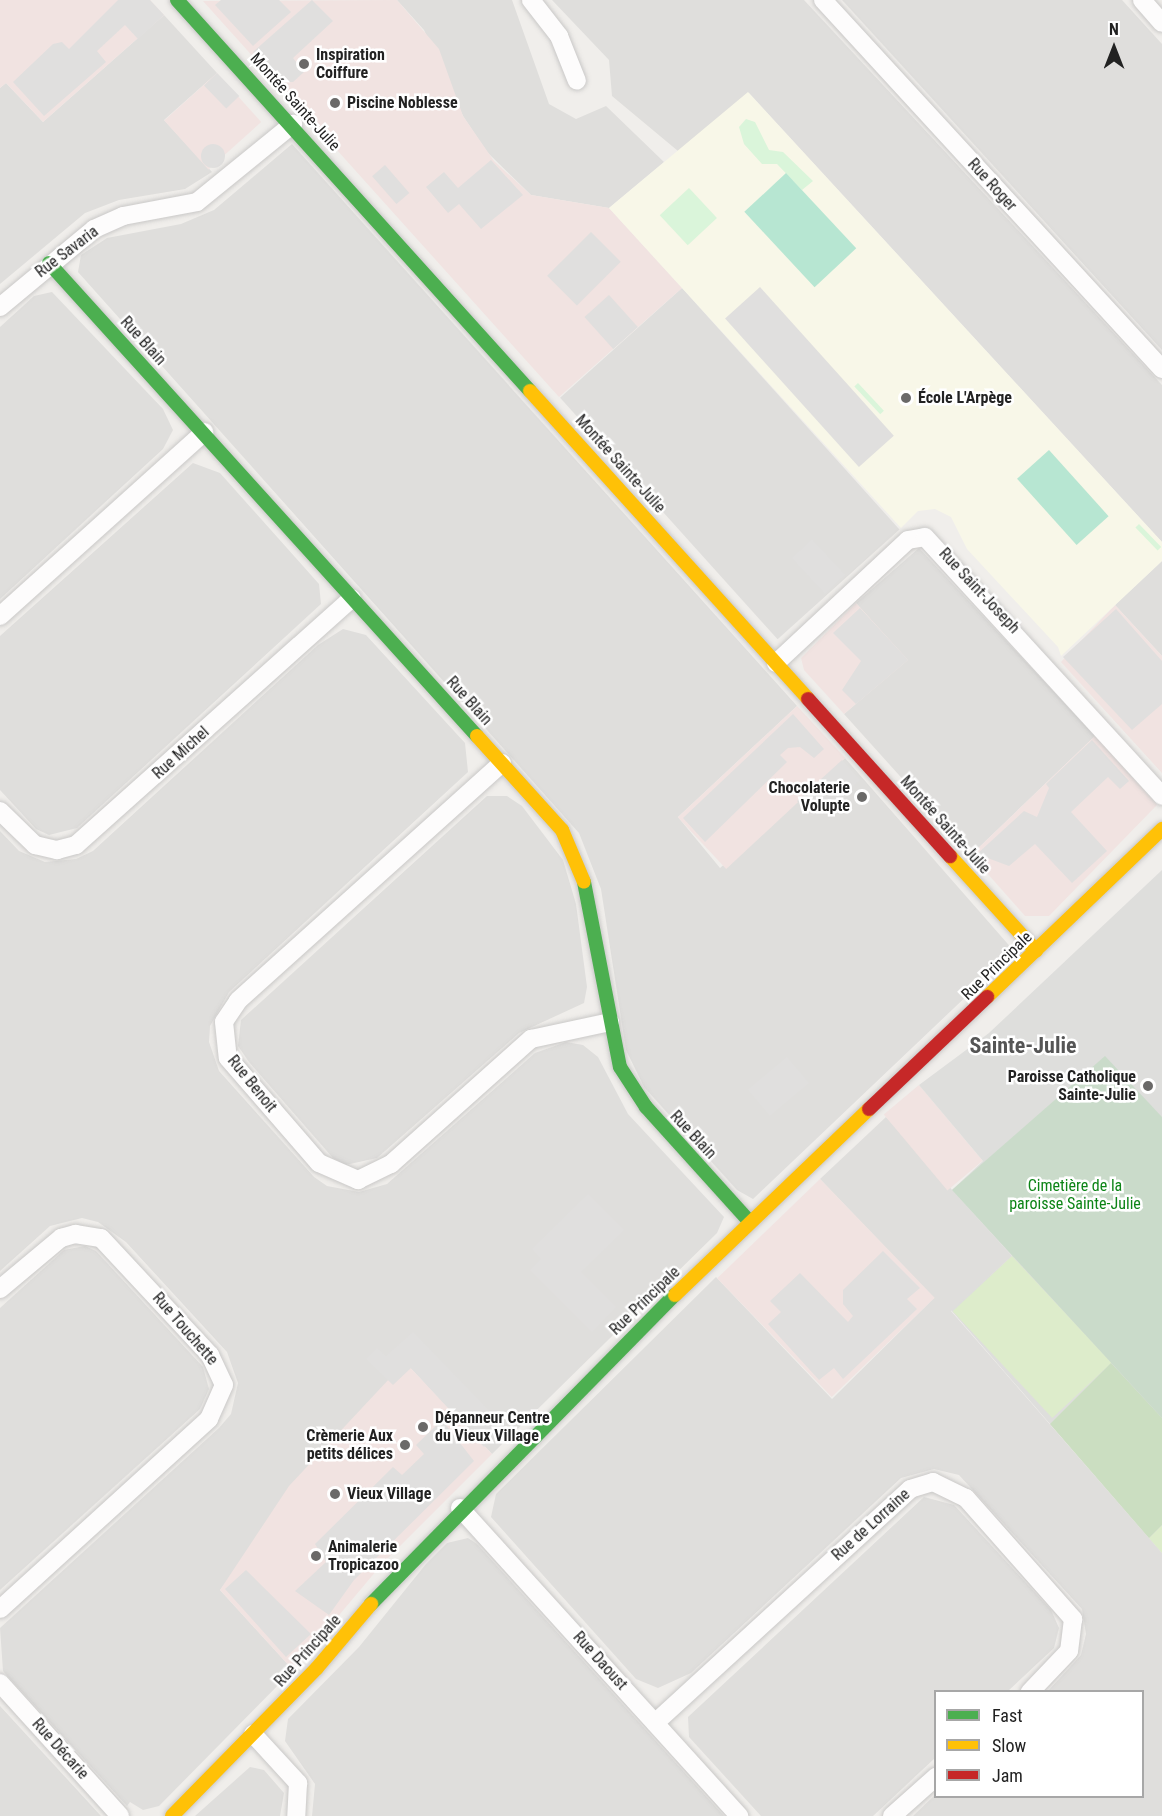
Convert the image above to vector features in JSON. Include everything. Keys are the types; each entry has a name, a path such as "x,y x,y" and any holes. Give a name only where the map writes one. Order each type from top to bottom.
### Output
{"street":[{"name":"Montée Sainte-Julie","path":"177,0 293,124 1036,951"},
{"path":"531,0 559,36 578,81"},
{"name":"Rue Roger","path":"823,0 1162,369"},
{"path":"1142,0 1162,23"},
{"name":"Rue Savaria","path":"0,306 49,263 109,221 185,207 207,196 293,124"},
{"name":"Rue Blain","path":"49,263 562,830 579,859 620,1067 635,1094 750,1222"},
{"path":"0,616 204,432"},
{"name":"Rue Saint-Joseph","path":"776,663 908,540 925,537 1162,796"},
{"name":"Rue Michel","path":"0,810 35,845 57,850 76,845 352,598"},
{"name":"Rue Benoit","path":"502,763 238,1001 224,1022 228,1058 319,1163 358,1180 391,1164 523,1044 554,1031 610,1022"},
{"name":"Rue Principale","path":"172,1816 253,1734 460,1508 750,1222 1162,829"},
{"name":"Rue Touchette","path":"0,1289 61,1238 100,1238 210,1355 224,1385 209,1419 0,1609"},
{"name":"Rue de Lorraine","path":"655,1723 910,1489 933,1482 966,1498 1073,1619 1069,1651 1032,1690"},
{"name":"Rue Daoust","path":"460,1508 739,1816"},
{"name":"Rue Décarie","path":"0,1683 120,1816"},
{"path":"253,1734 298,1783 296,1816"},
{"path":"892,1816 934,1779"}],"shaded area":[{"path":"0,0 150,0 164,15 43,122 6,83 0,88"},
{"path":"118,0 150,0 164,15 138,39 125,25 97,51 106,62 44,116 13,82 53,44 62,42 69,49"},
{"path":"221,0 279,0 291,12 253,46 215,5"},
{"path":"312,0 333,21 293,58 304,72 293,82 282,82 253,52"},
{"path":"397,0 512,0 549,104 576,119 606,106 664,162 609,208 531,195 487,152 463,116 424,30"},
{"path":"397,0 439,49 463,116 494,161 531,195 609,208 682,288 559,397 203,1"},
{"path":"552,0 804,0 1162,385 1162,542 749,93 678,151 612,96 609,60"},
{"path":"842,0 1122,0 1162,44 1162,350"},
{"path":"164,15 217,73 164,120 212,172 185,189 119,200 85,213 0,284 0,88 6,83 43,122"},
{"path":"217,73 261,122 208,170 164,121"},
{"path":"217,73 239,96 226,109 204,86"},
{"name":"École L'Arpège","path":"748,92 1162,542 1162,561 1061,656 1058,647 967,549 951,517 935,509 918,511 901,528 609,208"},
{"path":"213,144 222,147 225,156 222,165 213,168 204,165 201,156 204,147"},
{"path":"292,144 797,706 678,817 720,868 845,758 1014,951 753,1199 737,1190 644,1087 626,1050 601,889 579,833 78,272 81,255 107,238 181,224 214,210"},
{"path":"491,160 523,195 481,229 459,204 448,213 426,187 444,172 458,188"},
{"path":"385,165 409,193 396,204 372,176"},
{"path":"591,232 621,262 577,306 547,276"},
{"path":"760,287 894,436 859,467 725,318"},
{"path":"682,288 899,530 778,639 560,398"},
{"path":"52,292 163,409 173,430 163,449 0,599 0,327 34,296"},
{"path":"609,295 638,327 613,349 584,317"},
{"path":"193,463 220,473 319,584 321,604 77,828 49,835 36,829 0,790 0,636"},
{"path":"812,539 845,575 825,594 792,558"},
{"path":"919,548 1095,736 971,855 844,714 907,660 856,603"},
{"path":"1162,561 1162,656 1115,605"},
{"path":"856,603 908,660 844,714 804,670 801,658"},
{"path":"1115,605 1162,656 1162,773 1061,662"},
{"path":"860,608 908,660 856,704 842,690 861,661 833,633"},
{"path":"1116,609 1162,661 1162,704 1132,730 1063,657"},
{"path":"343,629 366,635 465,743 468,772 229,992 210,1026 209,1042 219,1071 314,1177 327,1186 359,1192 387,1184 535,1053 566,1042 583,1045 598,1057 628,1114 724,1217 717,1233 492,1454 405,1362 220,1590 293,1670 159,1806 143,1810 130,1802 127,1806 3,1671 0,1628 219,1428 231,1414 238,1383 227,1352 126,1242 98,1222 82,1218 50,1226 0,1271 0,831 19,851 45,862 76,859 93,851 318,645"},
{"path":"797,706 845,758 726,869 678,817"},
{"path":"793,714 824,749 814,758 800,747 788,748 780,755 787,762 705,842 683,818"},
{"path":"1095,736 1157,805 1049,916 1025,916 971,855"},
{"path":"1092,740 1129,781 1120,789 1108,777 1071,812 1107,851 1072,883 1035,844 1009,866 977,854 1024,811 1037,817 1049,788 1046,784"},
{"path":"842,760 860,780 824,813 811,816 797,801"},
{"path":"487,796 507,796 522,806 563,860 576,904 587,987 584,1003 519,1033 377,1158 345,1165 333,1158 249,1062 238,1046 241,1020"},
{"path":"1162,870 1162,1553 951,1310 1012,1256 952,1190 983,1161 919,1085 989,1033"},
{"path":"787,1057 809,1083 770,1116 748,1090"},
{"path":"919,1085 983,1161 947,1190 884,1115"},
{"path":"886,1117 1012,1256 951,1311 1162,1553 1162,1816 913,1816 934,1796 934,1798 1144,1798 1144,1690 1049,1690 1081,1655 1086,1634 1082,1609 959,1475 934,1469 901,1478 691,1673 658,1688 636,1679 491,1517 496,1494 716,1277 832,1399 934,1298 820,1179"},
{"path":"820,1179 935,1298 832,1397 717,1278"},
{"path":"588,1194 624,1230 581,1272 616,1307 592,1332 530,1270 541,1259 532,1249"},
{"path":"85,1246 96,1251 203,1367 209,1389 200,1409 0,1590 0,1308 64,1250"},
{"path":"883,1251 920,1288 907,1299 917,1309 843,1379 834,1368 819,1380 768,1324 781,1312 770,1301 800,1273 848,1322 853,1316 843,1304 843,1290"},
{"path":"413,1332 503,1425 484,1447 411,1368 393,1385 366,1359 377,1348 386,1356"},
{"path":"405,1362 492,1454 382,1564 293,1670 220,1590 289,1486"},
{"path":"442,1420 474,1461 354,1580 329,1615 295,1591 326,1562 315,1544 393,1467 402,1475 424,1454 416,1445"},
{"path":"924,1497 954,1505 1051,1610 1059,1628 1054,1648 1009,1690 934,1690 934,1759 873,1816 761,1816 689,1737 688,1717"},
{"path":"468,1538 477,1544 724,1816 312,1816 315,1784 285,1741 288,1719 359,1647 426,1564 447,1543"},
{"path":"246,1570 311,1634 286,1657 225,1589"},
{"path":"0,1706 101,1816 0,1816"},
{"path":"250,1767 264,1770 284,1793 280,1816 195,1816"}],"green space":[{"path":"746,119 755,122 769,150 783,152 813,181 802,190 777,164 762,164 744,144 739,127"},
{"path":"786,173 856,248 815,287 744,212"},
{"path":"689,188 717,218 688,245 660,215"},
{"path":"858,383 884,411 880,414 854,386"},
{"path":"1049,450 1109,516 1077,545 1017,479"},
{"path":"1139,524 1161,547 1158,550 1135,527"},
{"name":"Cimetière de la paroisse Sainte-Julie","path":"1105,1056 1162,1117 1162,1418 952,1190"},
{"path":"1012,1256 1112,1363 1052,1418 953,1311"},
{"path":"1111,1363 1162,1418 1162,1525 1149,1538 1050,1424"},
{"path":"1162,1525 1162,1553 1149,1538"}],"traffic: fast":[{"path":"177,0 530,391"},
{"path":"49,263 477,736"},
{"path":"584,882 620,1067 646,1107 750,1222"},
{"path":"371,1604 675,1295"}],"traffic: slow":[{"path":"530,391 808,699"},
{"path":"477,736 562,830 584,882"},
{"path":"987,997 1162,829"},
{"path":"950,856 1036,951"},
{"path":"675,1295 869,1109"},
{"path":"172,1816 317,1668 371,1604"}],"traffic: jam":[{"path":"808,699 950,856"},
{"path":"869,1109 987,997"}],"place":[{"name":"Inspiration Coiffure","path":"304,64"},
{"name":"Piscine Noblesse","path":"335,103"},
{"name":"École L'Arpège","path":"906,398"},
{"name":"Chocolaterie Volupte","path":"862,797"},
{"name":"Paroisse Catholique Sainte-Julie","path":"1148,1086"},
{"name":"Dépanneur Centre du Vieux Village","path":"423,1427"},
{"name":"Crèmerie Aux petits délices","path":"405,1445"},
{"name":"Vieux Village","path":"335,1494"},
{"name":"Animalerie Tropicazoo","path":"316,1556"}],"district":[{"name":"Sainte-Julie","path":"1023,1046"}]}
